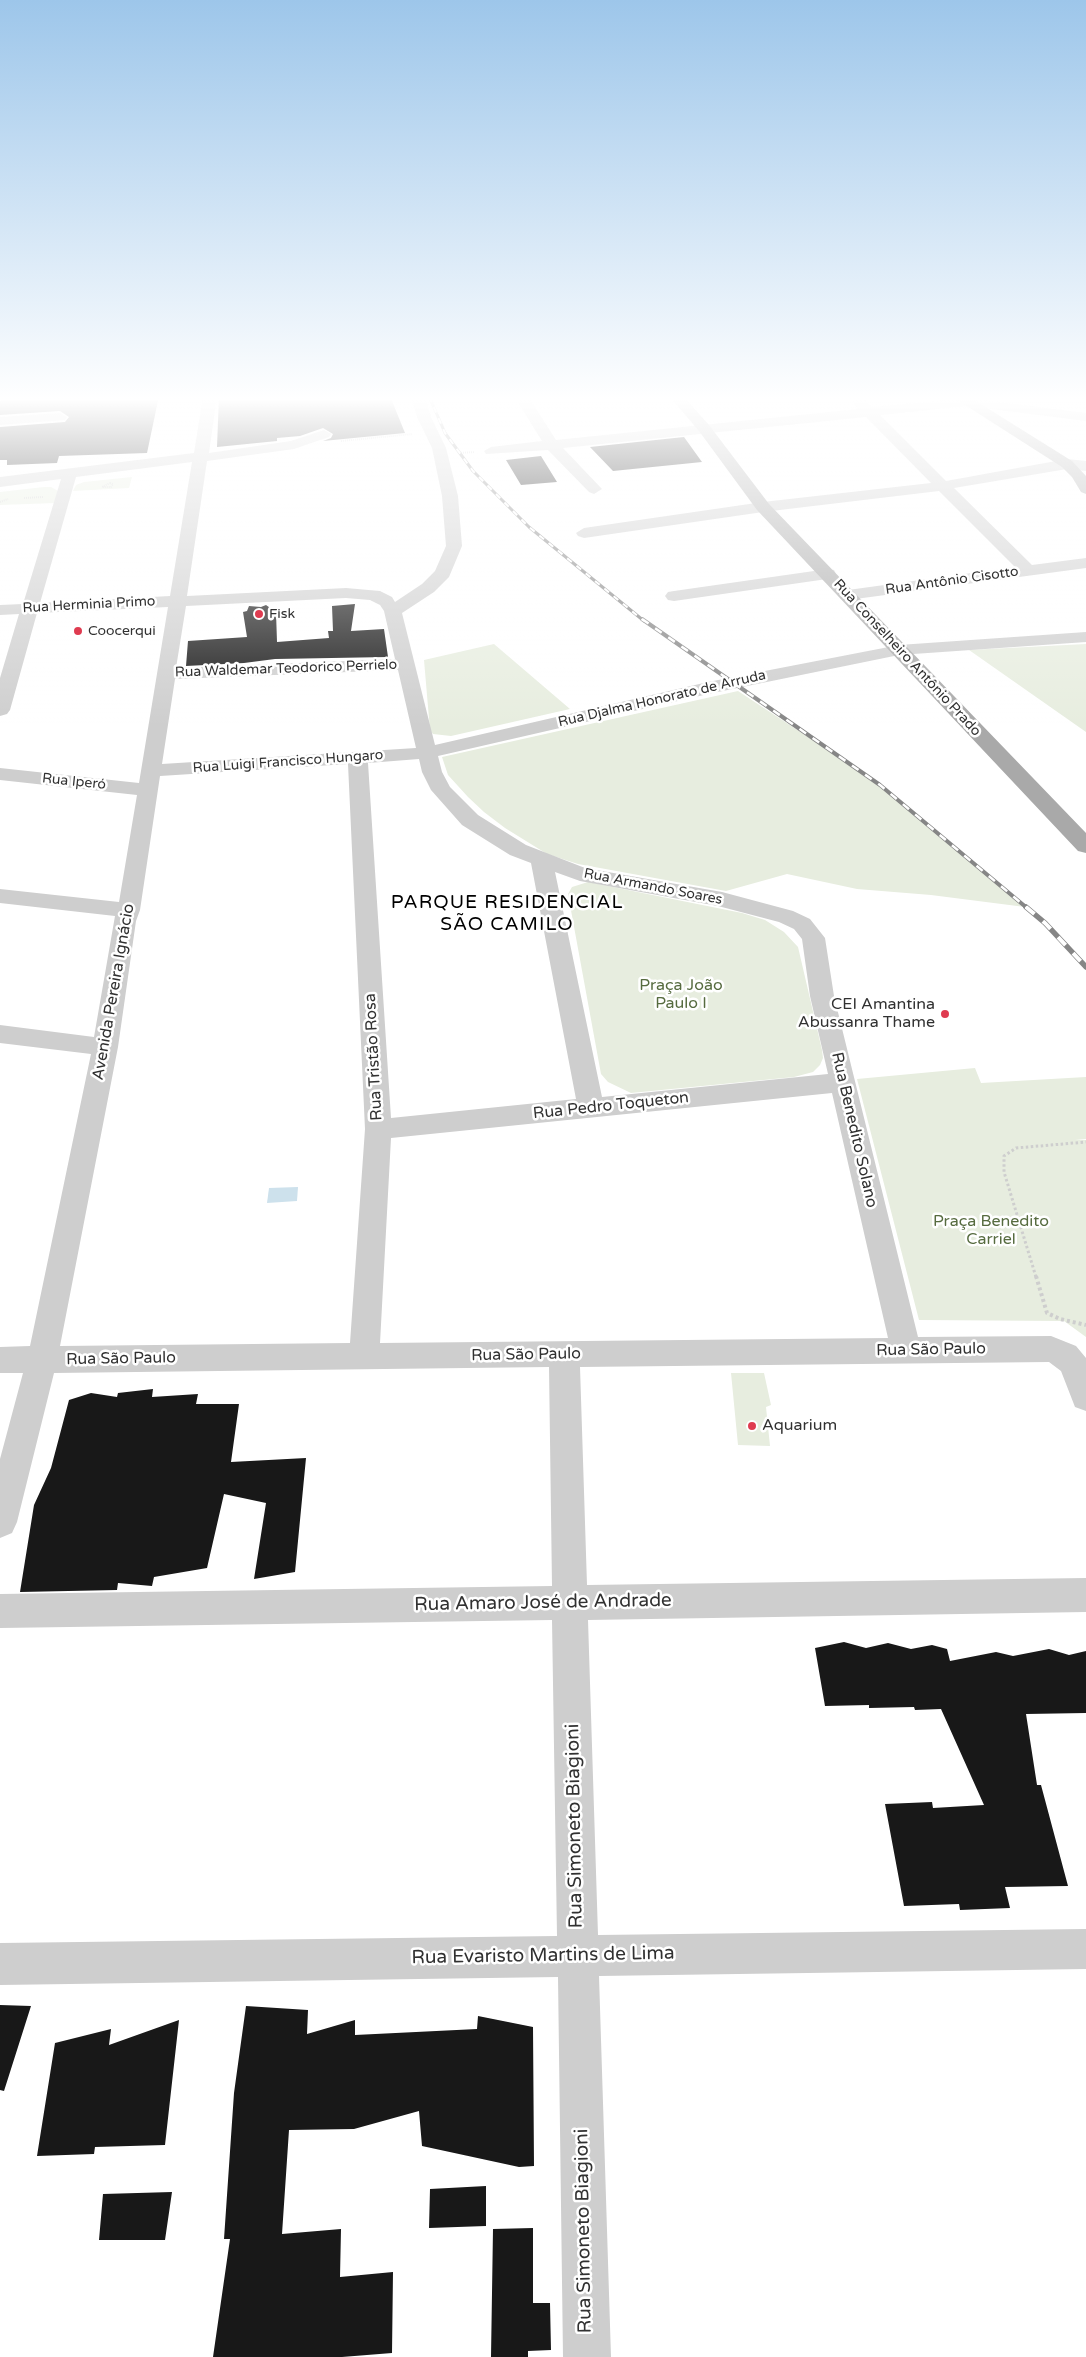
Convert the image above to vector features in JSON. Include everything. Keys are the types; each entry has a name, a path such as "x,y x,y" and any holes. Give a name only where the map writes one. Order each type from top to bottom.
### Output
{"main road":[{"name":"Rua Conselheiro Antônio Prado","path":"762,507 1086,846"}],"street":[{"path":"0,710 60,506"},
{"name":"Avenida Pereira Ignácio","path":"0,1522 42,1360 104,1047 124,921 129,910 177,601 197,506"},
{"path":"388,605 428,588 443,573 454,546 451,506"},
{"path":"584,533 771,506"},
{"path":"962,506 1028,571"},
{"name":"Rua Antônio Cisotto","path":"848,595 1086,563"},
{"path":"674,596 828,574"},
{"name":"Rua Herminia Primo","path":"0,610 359,592 388,605"},
{"name":"Rua Armando Soares","path":"388,605 432,772 441,790 468,818 517,850 580,874 722,900 791,918"},
{"name":"Rua Djalma Honorato de Arruda","path":"426,754 708,688 899,650 1086,637"},
{"name":"Rua Waldemar Teodorico Perrielo","path":"166,674 405,664"},
{"name":"Rua Luigi Francisco Hungaro","path":"149,780 358,758 426,754"},
{"name":"Rua Tristão Rosa","path":"358,758 378,1129 364,1356"},
{"name":"Rua Iperó","path":"0,774 149,780"},
{"path":"541,858 591,1108"},
{"path":"0,896 129,910"},
{"name":"Rua Benedito Solano","path":"791,918 802,924 813,938 817,972 906,1350"},
{"path":"0,1034 104,1047"},
{"name":"Rua Pedro Toqueton","path":"378,1129 844,1082"},
{"name":"Rua São Paulo","path":"0,1360 1051,1349 1065,1355 1072,1363 1086,1397"},
{"name":"Rua Simoneto Biagioni","path":"564,1354 587,2357"},
{"name":"Rua Amaro José de Andrade","path":"0,1610 1086,1595"},
{"name":"Rua Evaristo Martins de Lima","path":"0,1964 1086,1949"}],"path":[{"path":"1086,1142 1016,1148 1004,1156 1004,1172 1047,1313 1053,1317 1086,1325"}],"green space":[{"path":"494,644 570,709 451,736 433,734 430,730 424,660"},
{"path":"1086,644 1086,732 969,650"},
{"path":"738,691 878,783 1025,907 931,895 857,889 787,874 726,891 578,864 547,854 505,828 484,812 448,775 442,757"},
{"name":"Praça João Paulo I","path":"588,882 742,913 765,920 784,932 798,947 822,1050 823,1058 820,1065 813,1072 794,1077 631,1093 608,1082 601,1074 568,894 572,887"},
{"name":"Praça Benedito Carriel","path":"975,1068 981,1083 1086,1077 1086,1139 1075,1140 1086,1140 1086,1337 1064,1321 919,1320 857,1079"},
{"name":"Aquarium","path":"731,1373 764,1373 771,1405 766,1407 770,1446 738,1445"}],"water":[{"path":"298,1187 297,1201 267,1203 269,1188"}],"building":[{"path":"355,604 351,631 384,629 388,657 275,659 244,663 186,666 188,641 247,637 243,612 247,611 249,606 261,607 266,605 276,612 277,642 329,638 328,631 333,631 332,606"},
{"path":"153,1389 152,1397 198,1394 196,1404 239,1404 231,1462 306,1458 295,1572 254,1579 266,1503 224,1494 207,1568 154,1577 152,1586 118,1583 117,1590 20,1592 34,1505 51,1468 69,1400 91,1393 117,1397 118,1393"},
{"path":"844,1642 866,1648 888,1643 911,1649 932,1645 947,1649 950,1661 996,1652 1013,1656 1049,1649 1069,1655 1086,1651 1086,1713 1026,1714 1037,1785 1041,1785 1068,1886 1005,1887 1010,1908 960,1910 959,1904 904,1906 885,1804 932,1802 933,1808 984,1805 941,1709 915,1710 914,1707 869,1708 869,1705 825,1706 815,1648"},
{"path":"0,2005 31,2006 4,2091 0,2090"},
{"path":"246,2006 308,2010 307,2034 355,2020 355,2035 477,2029 478,2016 533,2027 534,2166 519,2167 422,2146 419,2111 354,2129 289,2130 282,2234 341,2229 340,2277 393,2272 392,2353 342,2357 213,2357 230,2239 224,2239 234,2093"},
{"path":"179,2020 165,2145 95,2147 94,2154 37,2156 55,2043 111,2029 109,2045"},
{"path":"486,2186 486,2226 429,2228 430,2189"},
{"path":"172,2192 165,2240 99,2240 103,2194"},
{"path":"533,2228 533,2303 550,2303 551,2350 528,2351 528,2357 491,2357 493,2229"}],"railway":[{"path":"508,506 529,527 644,621"},
{"path":"642,619 880,785 1027,908"},
{"path":"1026,907 1045,923 1086,967"}],"place":[{"name":"Fisk","path":"259,614"},
{"name":"Coocerqui","path":"78,631"},
{"name":"CEI Amantina Abussanra Thame","path":"945,1014"},
{"name":"Aquarium","path":"752,1426"}],"district":[{"name":"PARQUE RESIDENCIAL SÃO CAMILO","path":"507,914"}]}
